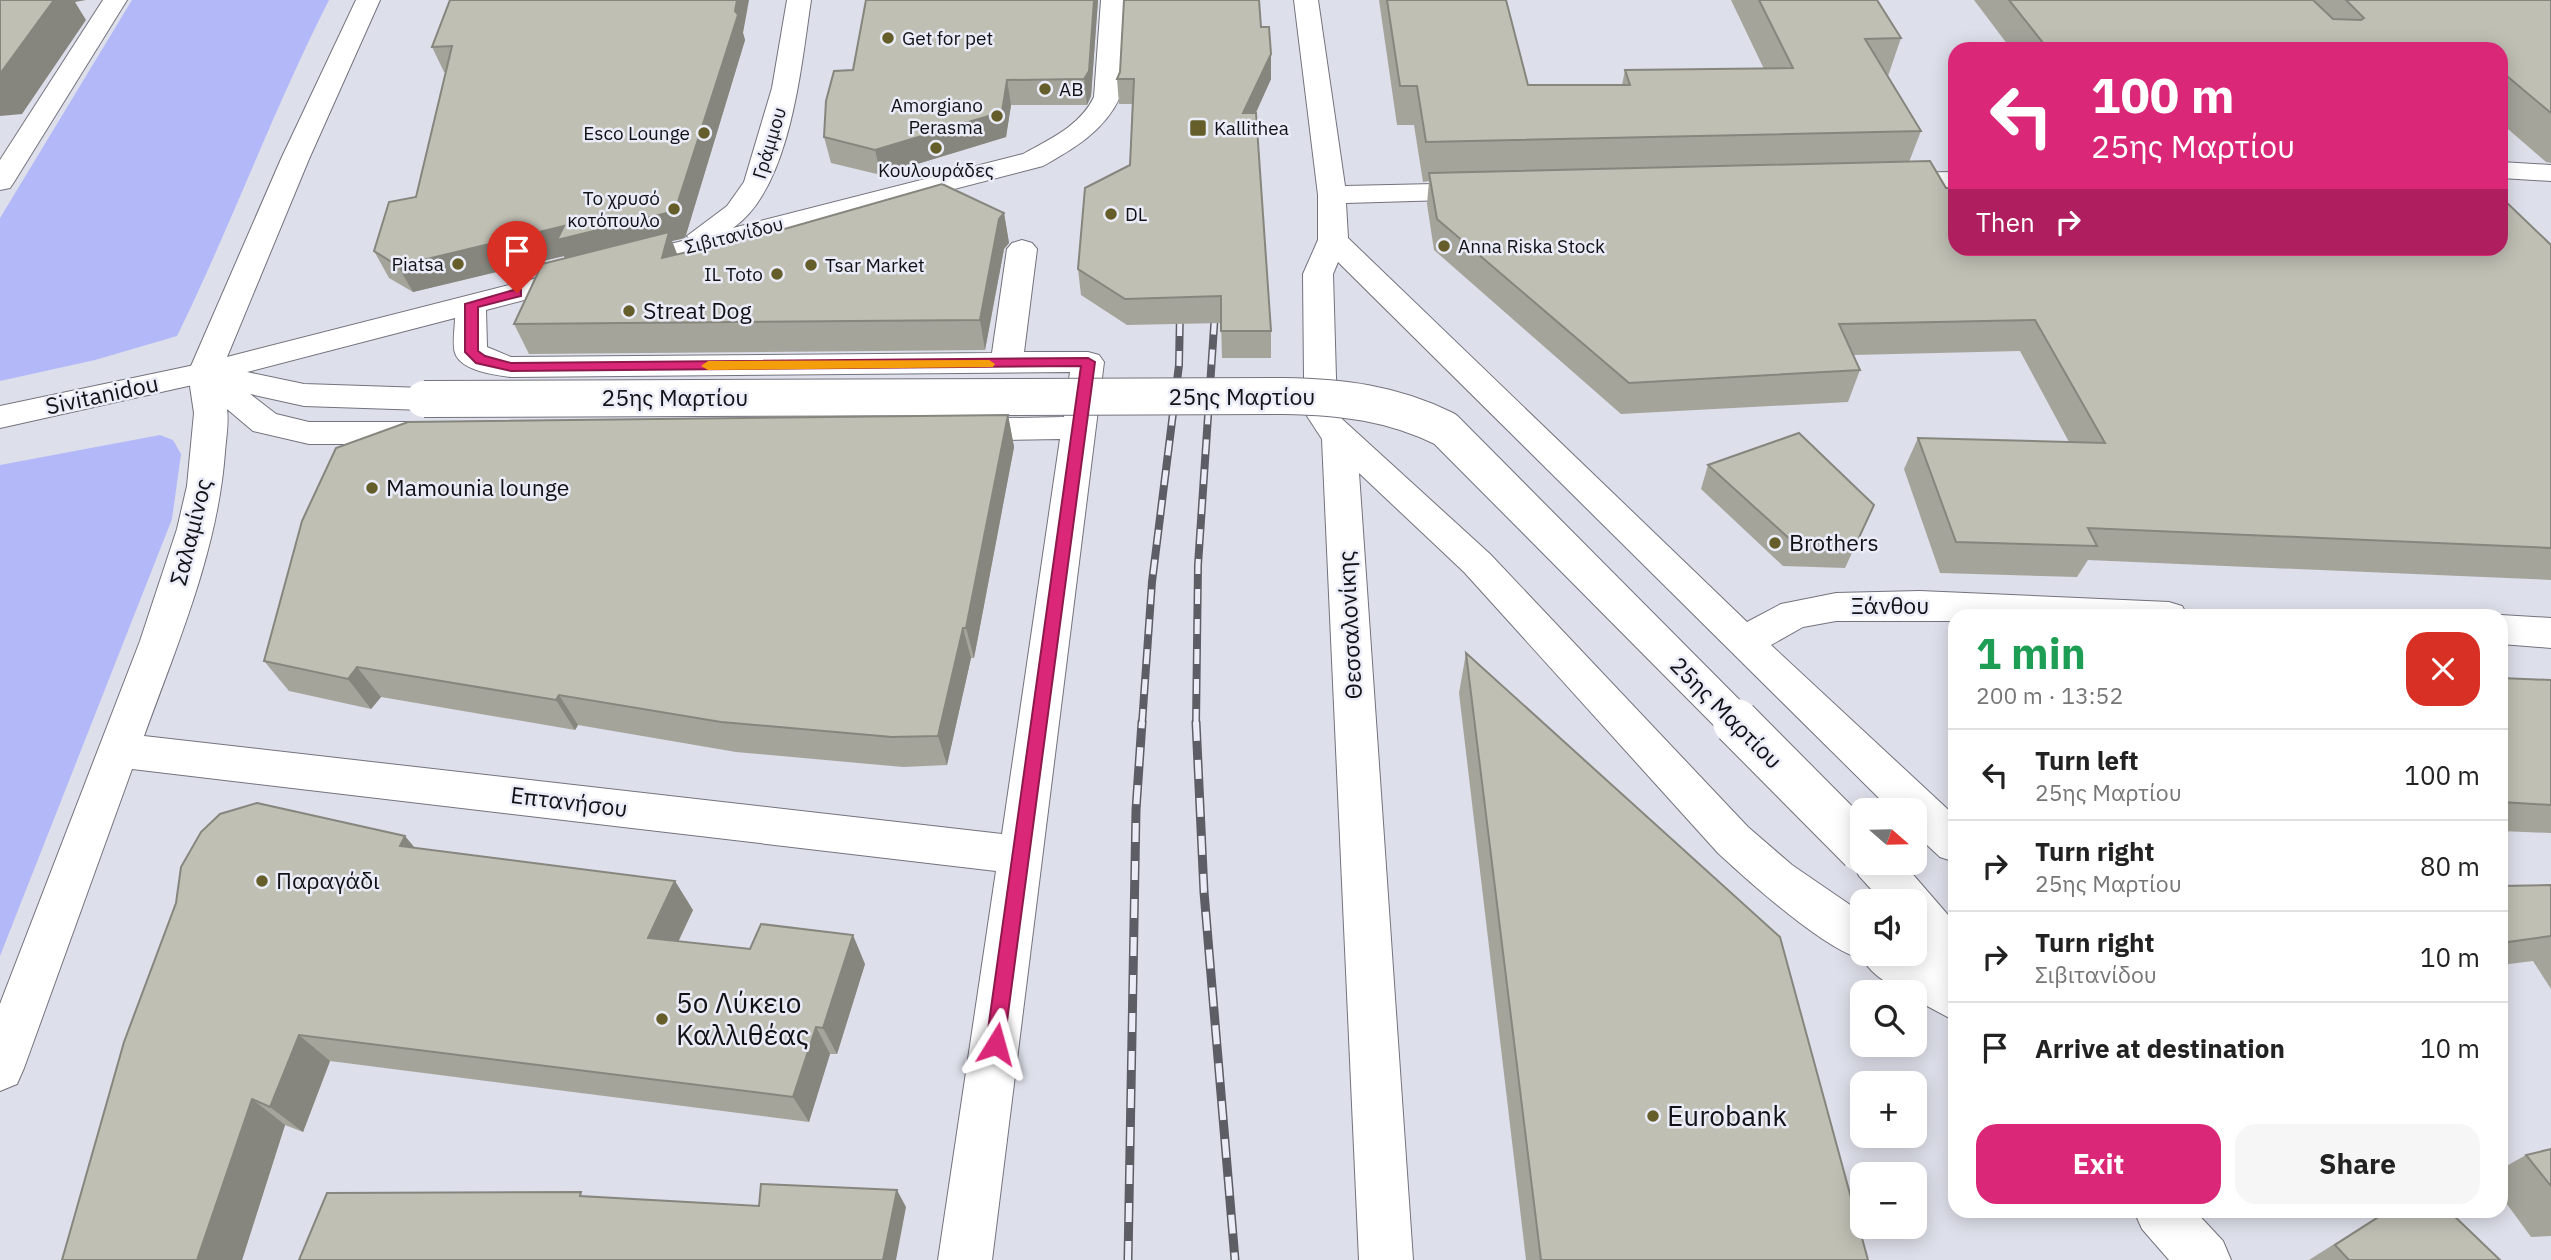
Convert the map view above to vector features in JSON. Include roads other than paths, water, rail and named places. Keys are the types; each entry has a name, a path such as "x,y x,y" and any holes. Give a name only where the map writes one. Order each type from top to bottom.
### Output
{"street":[{"path":"368,0 295,159 204,373 265,423 309,433 462,432"},
{"name":"Γράμμου","path":"679,249 737,212 758,182 785,88 799,0"},
{"name":"Σιβιτανίδου","path":"204,373 1033,160 1070,139 1093,120 1107,97 1113,0"},
{"name":"Θεσσαλονίκης","path":"1306,0 1332,195 1333,240 1318,274 1320,378 1324,416 1339,434 1386,1260"},
{"path":"83,10 113,3"},
{"path":"0,182 113,3"},
{"path":"2508,170 2551,173"},
{"path":"1858,182 1948,180"},
{"path":"1332,195 1512,191"},
{"path":"1333,240 1743,642 1948,837"},
{"path":"1006,364 1022,249"},
{"name":"25ης Μαρτίου","path":"471,304 471,352 494,365 1088,362 1079,428"},
{"name":"25ης Μαρτίου","path":"204,373 304,396 424,399 1284,396 1359,398 1392,406 1445,429 1850,837"},
{"name":"Sivitanidou","path":"0,417 204,373"},
{"name":"Σαλαμίνος","path":"0,1068 159,641 200,507 211,413 204,373"},
{"path":"922,430 1079,428 965,1260"},
{"name":"25ης Μαρτίου","path":"1339,434 1477,563 1733,840 1776,879 1850,931"},
{"name":"Ξάνθου","path":"1743,642 1794,614 1836,607 1920,605 2011,609"},
{"path":"2508,630 2551,633"},
{"name":"Επτανήσου","path":"117,750 1022,855"},
{"path":"1886,875 1899,889"},
{"path":"1927,922 1948,949"},
{"path":"1903,966 1948,995"},
{"path":"2166,1218 2204,1260"}],"railway":[{"path":"1180,303 1180,312"},
{"path":"1215,303 1215,312"},
{"path":"1142,724 1152,582 1179,365 1180,312"},
{"path":"1196,722 1198,565 1215,312"},
{"path":"1128,1260 1136,810 1142,722"},
{"path":"1196,722 1204,892 1235,1260"}],"place":[{"name":"Get for pet","path":"888,38"},
{"name":"ΑΒ","path":"1045,89"},
{"name":"Amorgiano Perasma","path":"997,116"},
{"name":"Kallithea","path":"1198,128"},
{"name":"Esco Lounge","path":"704,133"},
{"name":"Κουλουράδες","path":"936,148"},
{"name":"Το χρυσό κοτόπουλο","path":"674,209"},
{"name":"DL","path":"1111,214"},
{"name":"Anna Riska Stock","path":"1444,246"},
{"name":"Piatsa","path":"458,264"},
{"name":"Tsar Market","path":"811,265"},
{"name":"IL Toto","path":"777,274"},
{"name":"Streat Dog","path":"629,311"},
{"name":"Mamounia lounge","path":"372,488"},
{"name":"Brothers","path":"1775,543"},
{"name":"Παραγάδι","path":"262,881"},
{"name":"5ο Λύκειο Καλλιθέας","path":"662,1019"},
{"name":"Eurobank","path":"1653,1116"}]}
